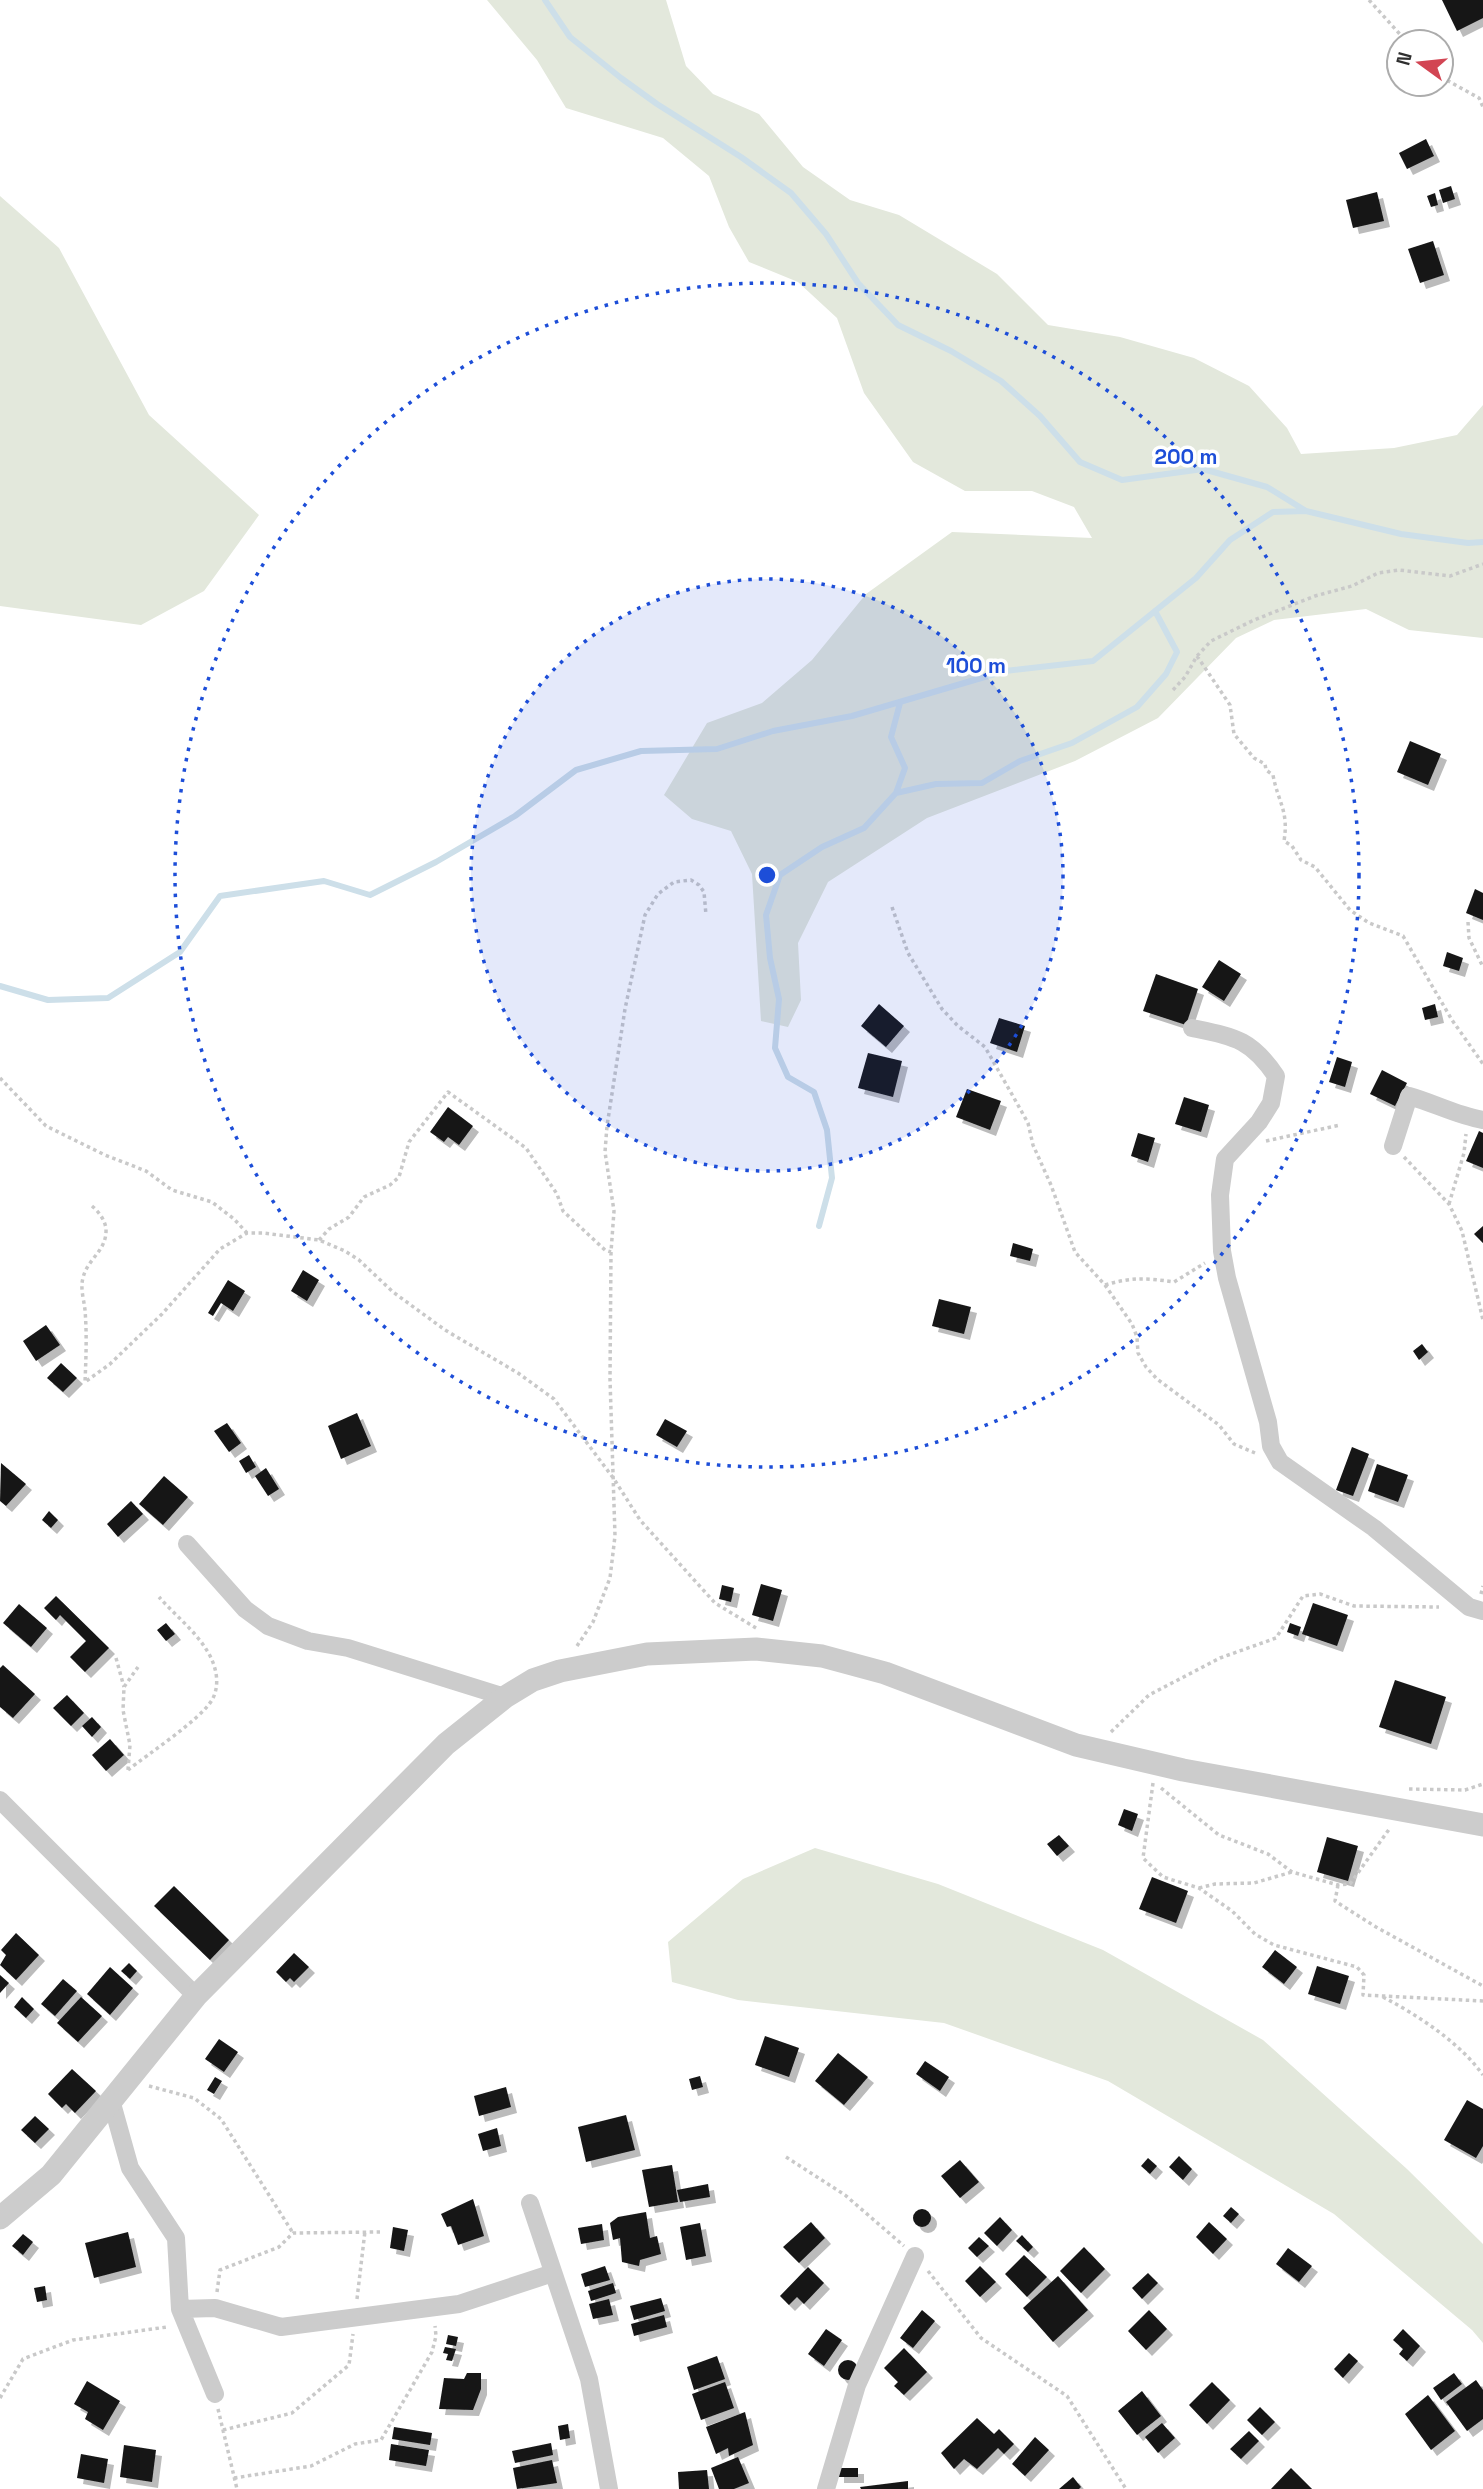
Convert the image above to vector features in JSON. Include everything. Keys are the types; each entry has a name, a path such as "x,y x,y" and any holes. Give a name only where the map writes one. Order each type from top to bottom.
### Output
{"street":[{"path":"1192,1028 1226,1035 1250,1045 1264,1058 1276,1076 1271,1103 1259,1122 1225,1159 1220,1195 1222,1251 1227,1278 1268,1422 1271,1446 1280,1462 1374,1528 1476,1609"},
{"path":"1393,1146 1409,1096 1475,1119"},
{"path":"187,1544 245,1609 268,1626 308,1641 348,1648 505,1697"},
{"path":"0,2218 51,2175 196,1996 446,1744 505,1697 533,1680 560,1671 647,1654 756,1649 822,1656 885,1673 1154,1773 1403,1810 1483,1825"},
{"path":"0,1800 196,1996"},
{"path":"111,2100 130,2168 176,2238 183,2317 215,2394"},
{"path":"530,2203 589,2379 609,2489"},
{"path":"826,2489 857,2385 915,2256"},
{"path":"183,2317 215,2308 281,2327 459,2304 553,2273"}],"path":[{"path":"1369,0 1394,28"},
{"path":"1455,85 1479,98 1483,107"},
{"path":"1173,690 1211,641 1254,620 1315,596 1352,586 1378,573 1399,570 1450,576 1483,564"},
{"path":"1197,656 1230,705 1234,734 1273,775 1285,812 1287,825 1284,841 1292,846 1301,860 1315,867 1350,910 1369,923 1404,936 1458,1029 1483,1063"},
{"path":"560,1671 593,1622 610,1578 615,1536 610,1379 614,1212 605,1152 625,1009 645,915 658,894 674,882 691,880 704,892 706,915"},
{"path":"892,906 908,953 942,1009 958,1026 985,1047 1014,1098 1028,1124 1032,1145 1051,1185 1075,1252 1105,1284 1132,1324 1137,1336 1138,1353 1157,1379 1219,1425 1234,1444 1280,1462"},
{"path":"1468,922 1469,938 1483,967"},
{"path":"0,1078 46,1126 105,1155 146,1171 172,1190 212,1202 247,1233"},
{"path":"319,1240 329,1229 349,1217 364,1197 390,1185 399,1177 410,1142 448,1092 526,1149 558,1194 563,1211 605,1250 611,1252"},
{"path":"1449,1204 1475,1119"},
{"path":"1234,1151 1288,1135 1311,1133 1340,1125"},
{"path":"1393,1146 1449,1204 1462,1231 1483,1320"},
{"path":"92,1206 100,1213 106,1228 103,1245 87,1266 82,1280 85,1382 110,1364 162,1314 220,1249 247,1233 319,1240 352,1255 393,1292 445,1330 518,1373 554,1399 614,1479 640,1520 715,1603 761,1631"},
{"path":"1105,1284 1127,1278 1174,1282 1222,1251"},
{"path":"1094,1749 1149,1695 1220,1658 1276,1638 1303,1597 1320,1594 1354,1606 1476,1609"},
{"path":"117,1658 124,1687 123,1710 130,1745 128,1770 192,1720 211,1701 217,1676 214,1663 205,1647 159,1597"},
{"path":"124,1687 138,1667"},
{"path":"1154,1773 1219,1835 1268,1854 1292,1872 1338,1885 1350,1884 1403,1810 1402,1797 1410,1788 1465,1790 1483,1784"},
{"path":"1154,1773 1143,1858 1163,1877 1199,1888 1232,1911 1255,1934 1274,1945 1357,1967 1364,1975 1363,1995 1483,2001"},
{"path":"1199,1888 1215,1884 1254,1883 1292,1872"},
{"path":"1338,1885 1335,1901 1376,1927 1483,1986"},
{"path":"1381,1996 1448,2039 1483,2075"},
{"path":"128,2081 194,2098 221,2119 293,2233"},
{"path":"786,2157 845,2195 915,2256 981,2338 1067,2396 1126,2489"},
{"path":"223,2430 292,2413 349,2365 365,2231"},
{"path":"215,2308 220,2270 279,2247 293,2233 380,2232"},
{"path":"234,2478 311,2466 355,2444 381,2440 432,2352 436,2336 431,2308"},
{"path":"0,2398 23,2359 73,2340 183,2317"},
{"path":"215,2394 237,2489"}],"shaded area":[{"path":"487,0 666,0 686,66 713,94 759,114 803,167 850,200 899,215 997,274 1048,325 1120,337 1194,358 1249,386 1287,428 1301,454 1394,448 1457,435 1483,405 1483,638 1409,630 1366,609 1274,620 1236,638 1158,718 1075,761 927,818 828,882 798,943 801,1000 788,1027 761,1021 752,874 731,831 692,819 664,795 707,723 762,703 812,660 866,594 952,532 1092,538 1074,507 1032,491 965,491 913,462 864,393 837,318 798,282 749,262 729,227 709,176 663,138 566,108 537,60"},
{"path":"0,196 59,248 149,415 259,515 204,591 141,625 0,606"},
{"path":"815,1848 938,1884 1103,1950 1263,2040 1407,2169 1483,2244 1483,2343 1472,2330 1334,2214 1108,2081 944,2023 738,2000 672,1982 668,1942 743,1879"}],"building":[{"path":"1442,0 1483,0 1483,18 1457,31"},
{"path":"1426,139 1434,156 1407,169 1399,153"},
{"path":"1451,186 1455,199 1443,203 1439,190"},
{"path":"1377,192 1384,221 1353,228 1346,200"},
{"path":"1435,193 1438,205 1431,207 1427,196"},
{"path":"1433,241 1444,275 1420,283 1408,249"},
{"path":"1410,741 1441,754 1428,785 1397,772"},
{"path":"1475,889 1483,893 1483,920 1466,913"},
{"path":"1447,952 1463,958 1459,971 1443,966"},
{"path":"1219,960 1241,974 1224,1001 1202,987"},
{"path":"1156,974 1198,989 1186,1025 1143,1011"},
{"path":"879,1004 904,1026 886,1047 861,1026"},
{"path":"1435,1004 1438,1017 1425,1020 1422,1008"},
{"path":"999,1018 1025,1026 1017,1052 990,1043"},
{"path":"868,1053 902,1061 893,1097 858,1088"},
{"path":"1337,1057 1352,1062 1345,1087 1329,1082"},
{"path":"1382,1070 1407,1083 1395,1106 1370,1094"},
{"path":"967,1089 1001,1101 990,1130 956,1117"},
{"path":"1184,1097 1209,1105 1201,1132 1175,1124"},
{"path":"448,1107 473,1126 459,1145 448,1137 444,1142 430,1132"},
{"path":"1479,1131 1483,1133 1483,1168 1466,1161"},
{"path":"1138,1133 1155,1138 1148,1162 1131,1156"},
{"path":"1483,1226 1483,1243 1474,1234"},
{"path":"1013,1243 1033,1249 1030,1261 1010,1256"},
{"path":"303,1270 319,1280 307,1301 291,1291"},
{"path":"228,1280 245,1291 233,1311 221,1303 213,1316 208,1313"},
{"path":"939,1299 971,1307 964,1334 932,1326"},
{"path":"46,1325 60,1345 36,1361 23,1341"},
{"path":"1422,1344 1428,1352 1419,1360 1413,1351"},
{"path":"61,1363 77,1378 63,1392 47,1378"},
{"path":"357,1413 371,1446 341,1459 328,1426"},
{"path":"665,1419 687,1431 677,1447 656,1435"},
{"path":"227,1423 241,1443 229,1452 214,1431"},
{"path":"1352,1447 1369,1454 1353,1496 1336,1490"},
{"path":"249,1455 256,1467 246,1473 239,1461"},
{"path":"1,1463 26,1484 6,1506 0,1501"},
{"path":"1377,1464 1408,1475 1398,1502 1368,1491"},
{"path":"266,1468 279,1489 268,1496 255,1476"},
{"path":"164,1476 188,1497 163,1525 139,1504"},
{"path":"131,1501 143,1514 118,1537 107,1524"},
{"path":"49,1511 58,1520 51,1528 42,1520"},
{"path":"761,1584 782,1590 773,1621 752,1615"},
{"path":"722,1585 734,1588 731,1602 719,1599"},
{"path":"56,1596 109,1648 85,1672 70,1657 86,1641 60,1615 56,1620 44,1608"},
{"path":"1313,1603 1348,1615 1337,1646 1302,1634"},
{"path":"19,1604 47,1628 31,1647 3,1623"},
{"path":"166,1623 175,1634 166,1641 157,1630"},
{"path":"1290,1623 1301,1627 1298,1636 1287,1632"},
{"path":"3,1665 35,1694 13,1718 0,1707 0,1668"},
{"path":"1395,1680 1446,1697 1431,1744 1379,1727"},
{"path":"67,1695 84,1713 71,1726 53,1708"},
{"path":"92,1717 101,1727 92,1737 82,1726"},
{"path":"110,1739 124,1755 106,1771 92,1755"},
{"path":"1124,1809 1138,1814 1132,1831 1118,1825"},
{"path":"1059,1835 1069,1846 1057,1856 1047,1844"},
{"path":"1327,1837 1358,1846 1348,1881 1317,1872"},
{"path":"1152,1877 1188,1891 1176,1923 1139,1909"},
{"path":"174,1886 229,1940 210,1960 154,1906"},
{"path":"16,1933 39,1955 16,1980 0,1965 6,1955 1,1950"},
{"path":"1275,1950 1297,1967 1284,1984 1262,1967"},
{"path":"294,1953 309,1967 294,1982 290,1978 286,1982 276,1972"},
{"path":"129,1963 137,1971 130,1979 121,1971"},
{"path":"1317,1966 1349,1976 1340,2004 1308,1994"},
{"path":"110,1967 133,1988 110,2015 87,1994"},
{"path":"0,1975 9,1983 0,1993"},
{"path":"63,1979 77,1991 55,2016 41,2004"},
{"path":"22,1997 34,2009 26,2018 14,2007"},
{"path":"81,1997 102,2016 78,2042 57,2023"},
{"path":"765,2036 799,2048 789,2077 755,2065"},
{"path":"219,2039 238,2052 224,2072 205,2059"},
{"path":"838,2053 868,2077 844,2105 815,2081"},
{"path":"925,2061 949,2077 940,2091 916,2074"},
{"path":"72,2069 96,2091 75,2113 66,2104 62,2108 48,2094"},
{"path":"700,2076 703,2087 692,2090 689,2079"},
{"path":"215,2077 222,2081 214,2094 207,2090"},
{"path":"506,2087 511,2107 479,2116 474,2096"},
{"path":"1467,2100 1483,2109 1483,2146 1476,2158 1444,2140"},
{"path":"626,2115 635,2150 586,2162 578,2127"},
{"path":"35,2116 49,2129 35,2143 21,2130"},
{"path":"497,2128 501,2146 483,2151 478,2134"},
{"path":"1179,2156 1192,2169 1183,2180 1169,2167"},
{"path":"1148,2158 1157,2166 1150,2174 1141,2166"},
{"path":"960,2160 979,2182 960,2198 941,2176"},
{"path":"672,2165 678,2202 649,2207 642,2170"},
{"path":"708,2184 710,2197 680,2202 677,2190"},
{"path":"473,2199 484,2236 458,2245 451,2226 447,2227 441,2214"},
{"path":"1231,2207 1239,2214 1231,2223 1223,2216"},
{"path":"922,2209 930,2214 931,2218 926,2226 922,2227 914,2222 913,2218 918,2210"},
{"path":"646,2212 650,2238 657,2236 661,2254 640,2260 639,2266 622,2262 620,2238 613,2240 610,2223 618,2217"},
{"path":"1000,2217 1012,2230 997,2246 984,2233"},
{"path":"811,2222 825,2238 799,2263 783,2247"},
{"path":"1209,2222 1227,2239 1213,2254 1196,2237"},
{"path":"700,2223 706,2256 686,2260 680,2227"},
{"path":"602,2224 604,2240 581,2244 578,2228"},
{"path":"393,2227 408,2230 404,2251 390,2248"},
{"path":"128,2232 136,2267 94,2278 85,2243"},
{"path":"23,2234 33,2242 23,2255 12,2246"},
{"path":"1022,2235 1033,2247 1028,2252 1016,2241"},
{"path":"979,2237 989,2246 977,2257 968,2248"},
{"path":"1084,2247 1105,2269 1081,2293 1060,2271"},
{"path":"1288,2248 1312,2266 1299,2282 1276,2264"},
{"path":"1024,2255 1047,2277 1027,2297 1005,2274"},
{"path":"605,2266 610,2280 585,2287 581,2274"},
{"path":"980,2266 996,2282 980,2297 965,2281"},
{"path":"808,2267 824,2283 804,2304 797,2297 789,2305 780,2296"},
{"path":"1148,2273 1158,2283 1142,2299 1132,2288"},
{"path":"1058,2276 1088,2310 1053,2342 1023,2308"},
{"path":"613,2283 616,2293 591,2301 588,2291"},
{"path":"45,2286 47,2300 37,2302 34,2288"},
{"path":"661,2298 665,2311 634,2320 630,2306"},
{"path":"609,2299 613,2315 593,2319 589,2304"},
{"path":"922,2310 935,2321 913,2348 900,2338"},
{"path":"1149,2310 1167,2329 1146,2350 1128,2331"},
{"path":"664,2315 667,2327 634,2336 631,2324"},
{"path":"826,2329 842,2340 824,2366 808,2354"},
{"path":"1403,2329 1420,2346 1407,2361 1399,2354 1403,2349 1393,2340"},
{"path":"448,2335 458,2337 456,2346 446,2344"},
{"path":"445,2347 456,2349 452,2361 446,2360 448,2354 443,2353"},
{"path":"904,2348 927,2372 904,2395 894,2386 898,2382 884,2368"},
{"path":"1349,2353 1358,2361 1343,2378 1334,2369"},
{"path":"717,2356 725,2379 694,2390 687,2367"},
{"path":"848,2360 855,2363 858,2370 855,2377 848,2380 841,2377 838,2370 841,2363"},
{"path":"467,2373 481,2373 481,2389 473,2410 439,2409 444,2378 464,2379"},
{"path":"1454,2373 1462,2384 1441,2400 1433,2388"},
{"path":"1476,2380 1483,2390 1483,2419 1467,2431 1446,2402"},
{"path":"87,2381 120,2401 103,2430 85,2419 88,2412 74,2404"},
{"path":"725,2382 734,2408 701,2420 692,2394"},
{"path":"1212,2382 1230,2400 1207,2424 1189,2405"},
{"path":"1142,2391 1161,2416 1137,2435 1118,2411"},
{"path":"1428,2395 1455,2431 1431,2450 1405,2414"},
{"path":"1260,2407 1275,2422 1262,2435 1247,2420"},
{"path":"745,2412 753,2445 729,2456 728,2448 716,2454 706,2427"},
{"path":"977,2418 994,2434 999,2429 1014,2444 1004,2454 998,2448 977,2469 964,2459 954,2469 941,2453"},
{"path":"1162,2423 1175,2438 1158,2453 1145,2437"},
{"path":"568,2424 570,2438 560,2440 558,2426"},
{"path":"394,2427 432,2433 430,2445 392,2439"},
{"path":"1249,2431 1259,2441 1241,2459 1230,2449"},
{"path":"1035,2437 1049,2450 1025,2476 1012,2464"},
{"path":"551,2443 553,2455 515,2463 512,2451"},
{"path":"391,2444 429,2450 426,2466 389,2460"},
{"path":"124,2445 156,2450 152,2482 120,2477"},
{"path":"81,2454 108,2459 104,2483 77,2478"},
{"path":"738,2457 749,2483 734,2489 719,2489 711,2468"},
{"path":"552,2460 557,2483 517,2489 513,2468"},
{"path":"838,2468 858,2468 858,2477 838,2477"},
{"path":"1291,2468 1312,2489 1271,2489"},
{"path":"707,2470 709,2489 679,2489 678,2472"},
{"path":"1073,2477 1081,2487 1079,2489 1059,2489"},
{"path":"908,2481 908,2489 860,2487"}],"waterway":[{"path":"545,0 570,37 621,78 791,193 826,234 858,283 898,325 951,351 1001,381 1040,416 1080,462 1122,480 1203,469 1267,487 1306,511"},
{"path":"0,986 48,1000 108,998 180,952 220,896 324,881 370,895 436,862 515,816 576,770 641,751 717,749 773,731 852,716 1005,671 1093,661 1196,578 1230,540 1273,512 1306,511 1401,534 1468,543 1483,542"},
{"path":"896,793 936,784 982,783 1020,761 1072,743 1137,707 1166,674 1177,652 1155,611"},
{"path":"819,1226 832,1178 827,1130 814,1092 788,1077 775,1048 779,999 770,958 766,915 780,875 822,847 864,828 896,793 905,768 891,737 900,703"}]}
